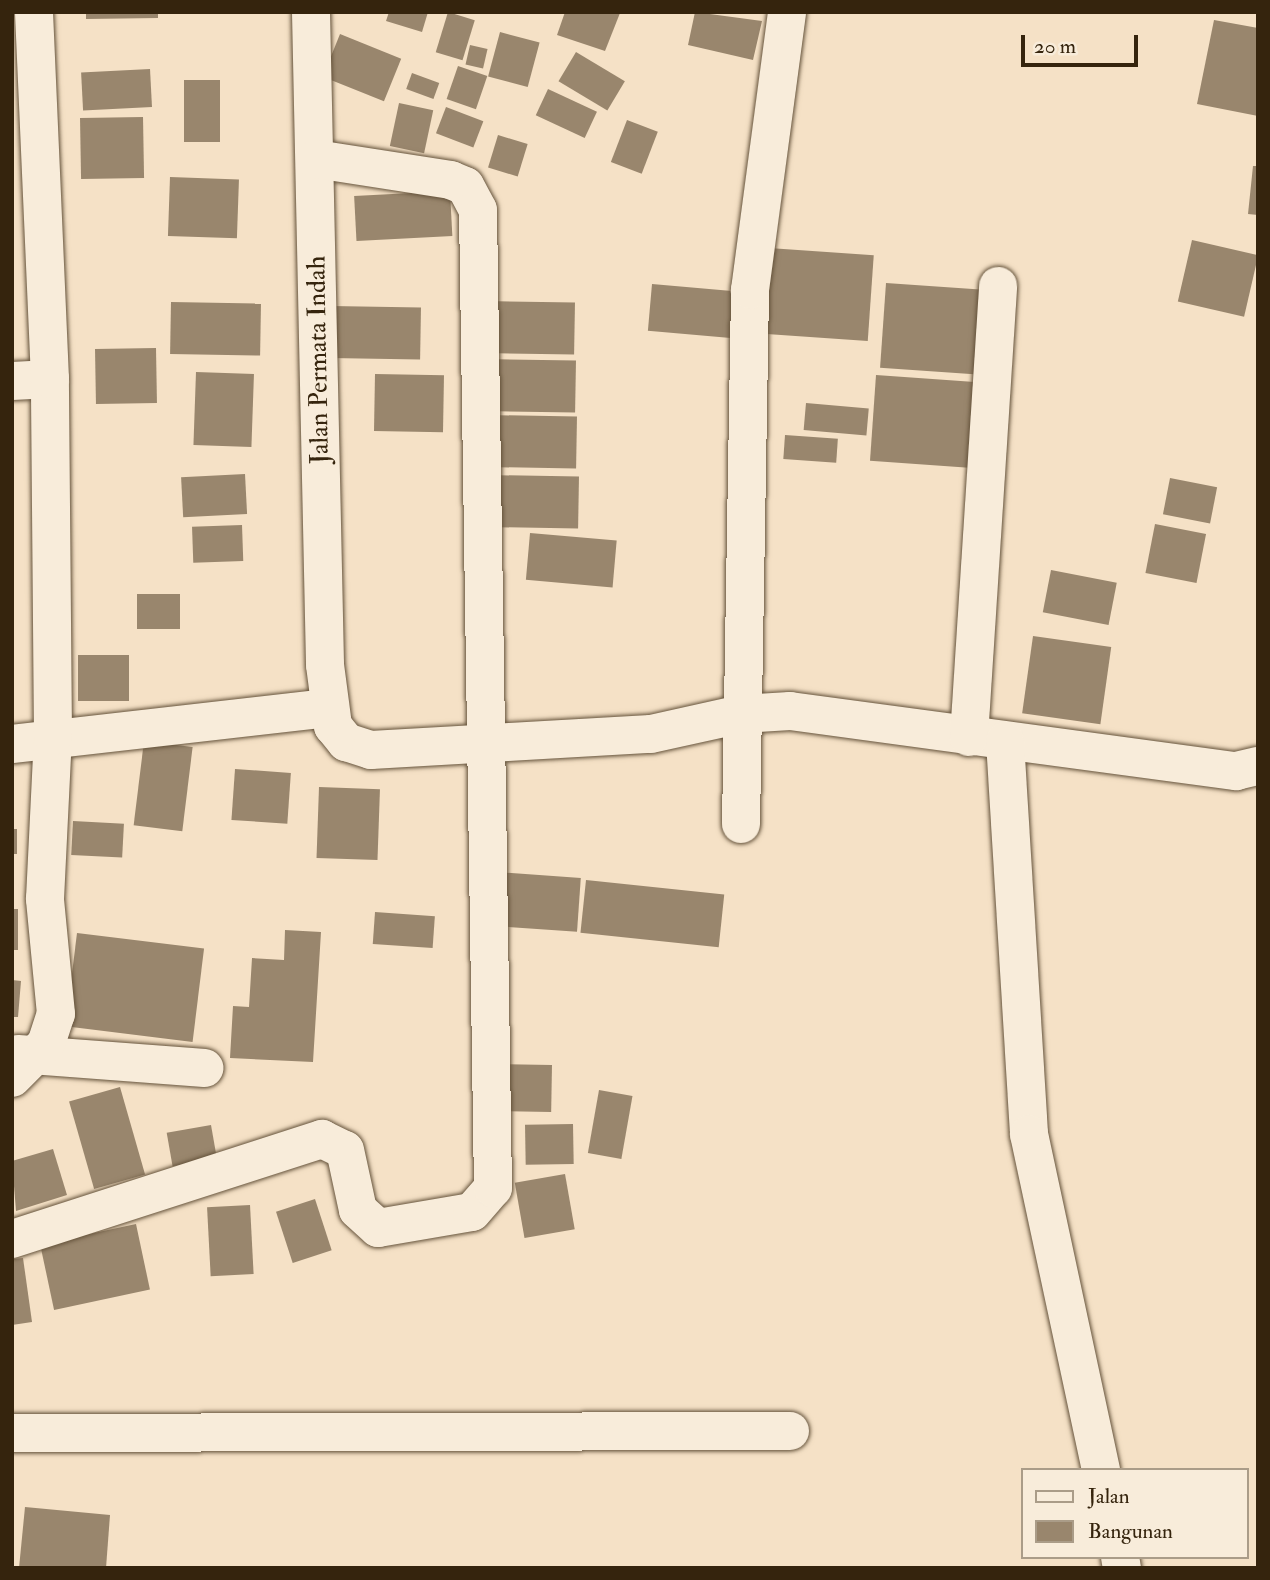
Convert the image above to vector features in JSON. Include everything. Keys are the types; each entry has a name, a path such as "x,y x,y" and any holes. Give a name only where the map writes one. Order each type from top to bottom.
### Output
{"street":[{"path":"20,1063 56,1014 46,899 53,736 50,379 34,12"},
{"name":"Jalan Permata Indah","path":"311,12 328,708"},
{"path":"741,824 750,290 787,12"},
{"path":"12,1239 322,1139 345,1150 358,1210 378,1228 472,1212 487,1201 493,1184 478,210 465,186 451,180 316,159"},
{"path":"998,286 987,739 1029,1134 1101,1468"},
{"path":"12,381 50,379"},
{"path":"12,744 53,736 328,708 336,732 358,748 486,745 651,734 741,714 790,711 1236,771 1258,766"},
{"path":"20,1063 204,1068"},
{"path":"12,1433 790,1431"}],"building":[{"path":"86,12 158,12 158,18 86,19"},
{"path":"389,12 428,12 422,32 386,21"},
{"path":"448,12 475,20 462,60 436,52"},
{"path":"565,12 620,13 605,51 557,35"},
{"path":"695,12 762,21 753,60 688,45"},
{"path":"1214,20 1258,28 1258,116 1197,104"},
{"path":"500,32 540,43 528,87 488,76"},
{"path":"340,34 401,59 384,101 323,77"},
{"path":"470,45 488,49 483,69 466,64"},
{"path":"576,52 625,81 607,111 558,81"},
{"path":"458,66 487,76 476,109 447,99"},
{"path":"150,69 152,107 83,111 81,73"},
{"path":"412,73 439,83 433,99 406,89"},
{"path":"184,80 220,80 220,142 184,142"},
{"path":"548,89 597,112 585,138 536,115"},
{"path":"399,103 433,110 424,153 390,146"},
{"path":"446,107 483,121 473,147 436,133"},
{"path":"143,117 144,178 81,179 80,118"},
{"path":"627,120 658,132 642,174 611,162"},
{"path":"498,135 528,144 518,177 488,168"},
{"path":"1253,166 1258,166 1258,215 1248,214"},
{"path":"170,177 239,179 237,238 168,236"},
{"path":"450,191 452,236 356,241 354,196"},
{"path":"1192,240 1258,255 1244,317 1178,301"},
{"path":"769,248 874,255 868,341 763,334"},
{"path":"886,283 991,290 985,375 880,368"},
{"path":"652,284 735,291 731,338 648,331"},
{"path":"485,301 575,303 574,355 484,353"},
{"path":"171,302 261,304 260,356 170,354"},
{"path":"331,306 421,308 420,360 330,358"},
{"path":"156,348 157,403 96,404 95,349"},
{"path":"486,359 576,361 575,413 485,411"},
{"path":"196,372 254,374 251,447 193,445"},
{"path":"375,374 444,375 443,432 374,431"},
{"path":"876,375 982,382 976,468 870,461"},
{"path":"806,403 869,408 866,435 804,430"},
{"path":"488,415 577,417 576,469 487,467"},
{"path":"785,435 838,439 836,463 783,459"},
{"path":"245,474 247,514 183,517 181,477"},
{"path":"488,475 579,477 578,529 487,527"},
{"path":"1170,478 1217,487 1210,523 1163,514"},
{"path":"1155,524 1206,534 1197,583 1145,573"},
{"path":"242,525 243,561 193,563 192,527"},
{"path":"530,533 617,541 613,587 526,580"},
{"path":"1051,570 1117,583 1109,625 1043,612"},
{"path":"137,594 180,594 180,629 137,629"},
{"path":"1033,636 1111,647 1100,724 1022,713"},
{"path":"78,655 129,655 129,701 78,701"},
{"path":"144,741 193,747 182,831 134,825"},
{"path":"235,769 291,773 287,824 231,820"},
{"path":"319,787 380,789 377,860 317,858"},
{"path":"73,821 124,824 122,858 71,855"},
{"path":"12,829 17,829 17,854 12,854"},
{"path":"496,872 581,878 577,932 492,926"},
{"path":"586,880 724,895 719,947 580,933"},
{"path":"12,909 18,909 18,950 12,950"},
{"path":"375,912 435,916 433,948 373,944"},
{"path":"285,930 321,932 313,1062 230,1058 233,1006 249,1007 252,958 284,960"},
{"path":"77,933 204,949 193,1042 66,1026"},
{"path":"12,980 21,981 18,1017 12,1017"},
{"path":"498,1064 552,1065 551,1112 497,1111"},
{"path":"120,1087 145,1174 94,1189 69,1102"},
{"path":"599,1090 632,1096 621,1159 588,1153"},
{"path":"573,1124 574,1164 526,1165 525,1125"},
{"path":"211,1125 217,1158 173,1166 167,1133"},
{"path":"53,1149 67,1195 16,1211 12,1161"},
{"path":"565,1174 575,1229 524,1238 515,1183"},
{"path":"315,1199 332,1250 293,1263 276,1212"},
{"path":"250,1205 254,1274 211,1276 207,1207"},
{"path":"136,1224 150,1290 54,1310 40,1244"},
{"path":"23,1258 32,1322 12,1325 12,1259"},
{"path":"25,1507 110,1515 106,1568 19,1568"}]}
